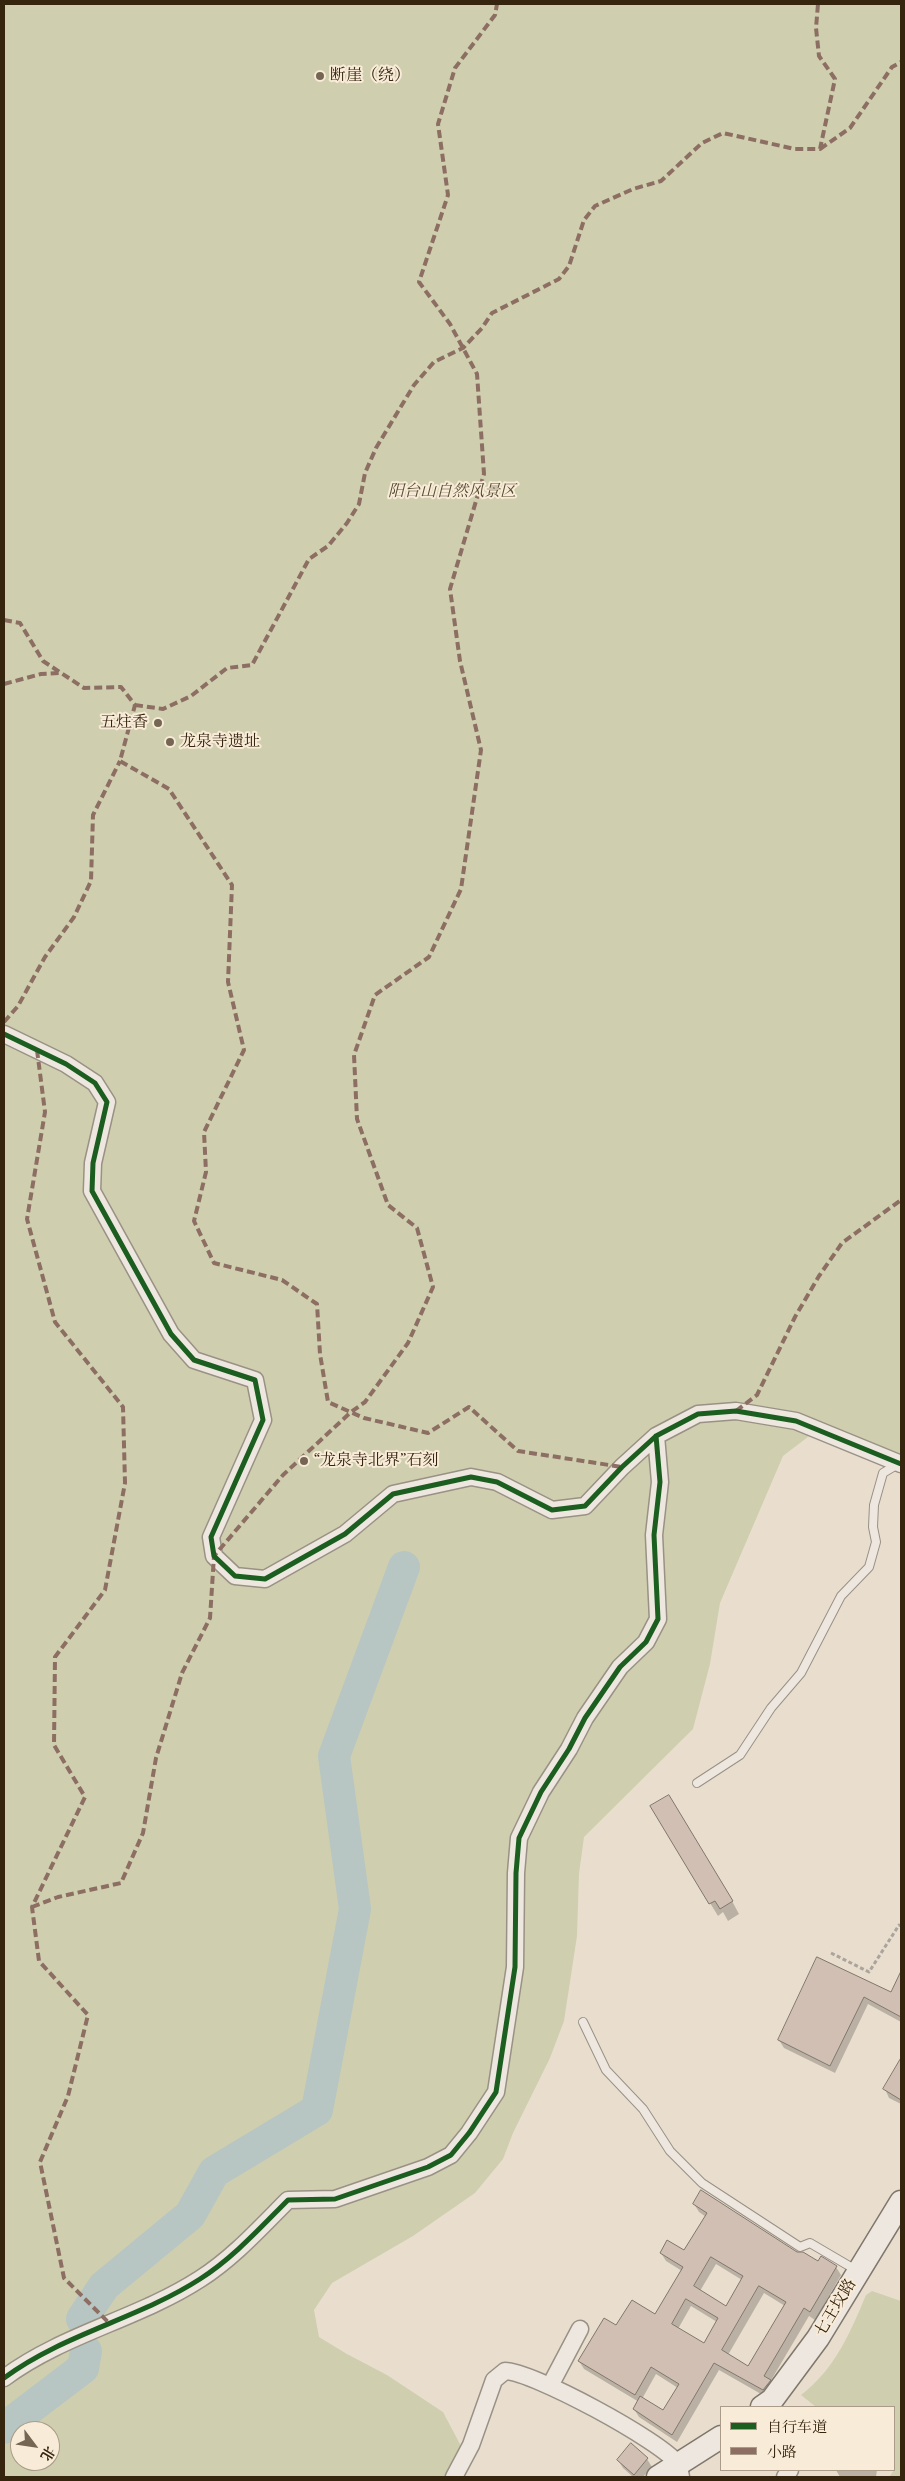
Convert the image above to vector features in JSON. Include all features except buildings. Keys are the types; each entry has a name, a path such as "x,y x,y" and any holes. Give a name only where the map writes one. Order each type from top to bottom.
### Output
{"street":[{"path":"4,1034 66,1064 95,1083 107,1102 93,1163 92,1191 171,1334 194,1360 255,1380 263,1420 211,1537 214,1556 235,1576 265,1579 345,1534 392,1494 471,1477 498,1482 552,1510 585,1506 622,1467 656,1436 698,1414 736,1411 796,1421 900,1463"},
{"path":"4,2378 38,2355 127,2316 200,2279 234,2253 288,2200 335,2199 428,2166 451,2155 469,2133 496,2092 515,1967 516,1873 519,1838 541,1792 569,1749 585,1718 620,1666 646,1642 658,1619 654,1536 660,1482 656,1436"},
{"name":"七王坟路","path":"763,2406 772,2400 818,2338 901,2202"},
{"path":"550,2384 580,2329"},
{"path":"454,2477 471,2445 494,2380 506,2370 516,2371 550,2384 660,2447 680,2470"},
{"path":"658,2477 680,2470 720,2438"}],"lane":[{"path":"697,1783 740,1755 771,1708 801,1673 841,1596 869,1567 876,1542 873,1528 874,1505 883,1473 900,1463"},
{"path":"583,2022 606,2070 643,2108 670,2151 702,2183 800,2247 810,2243 858,2272"}],"path":[{"path":"831,1953 869,1972 899,1925 901,1926"}],"green space":[{"name":"阳台山自然风景区","path":"4,4 901,4 901,1454 868,1441 817,1430 783,1456 720,1603 710,1664 693,1729 584,1837 579,1874 577,1936 564,2021 550,2058 513,2133 503,2159 475,2193 413,2236 332,2283 314,2310 319,2337 387,2375 443,2412 461,2446 454,2477 4,2477"},
{"path":"872,2291 901,2301 901,2477 889,2477 895,2471 895,2406 815,2406 801,2395 823,2374 840,2350 866,2295"}],"waterway":[{"path":"82,2319 104,2286 190,2215 214,2172 317,2110 355,1909 334,1756 404,1567"},
{"path":"4,2428 83,2368 86,2351"}],"marked path":[{"path":"32,1907 58,1897 121,1883 143,1833 156,1758 182,1673 210,1618 214,1556 283,1475 351,1412 365,1402 408,1343 433,1287 417,1228 388,1205 357,1119 354,1055 375,995 429,957 461,889 481,750 460,661 450,589 484,474 477,374 450,324 419,282 448,195 438,124 455,68 495,15 497,4"},
{"path":"135,705 163,709 191,696 227,668 252,665 309,559 328,546 347,523 359,504 365,473 376,448 414,385 434,362 463,348 482,328 492,313 559,279 569,266 584,220 595,206 633,189 661,181 702,143 723,133 795,149 820,149 835,79 819,56 816,28 818,4"},
{"path":"820,149 850,128 892,67 901,62"},
{"path":"4,620 20,623 43,661 84,688 121,687 135,705 120,761 169,789 232,885 228,982 244,1050 204,1132 206,1172 194,1221 214,1263 282,1280 317,1304 320,1354 328,1402 364,1418 428,1433 469,1407 518,1451 622,1467"},
{"path":"4,684 41,674 61,673"},
{"path":"4,1022 18,1006 45,957 74,917 91,881 93,815 120,761"},
{"path":"37,1050 45,1112 27,1219 55,1322 123,1407 125,1483 105,1590 55,1657 54,1745 85,1797 32,1907 39,1961 88,2015 68,2096 40,2162 64,2278 110,2324"},
{"path":"736,1411 757,1395 795,1317 819,1276 842,1243 901,1200"}],"cycle path":[{"path":"4,1034 66,1064 95,1083 107,1102 93,1163 92,1191 171,1334 194,1360 255,1380 263,1420 211,1537 214,1556 235,1576 265,1579 345,1534 393,1494 471,1477 497,1482 552,1510 585,1506 622,1467 656,1436 698,1414 736,1411 796,1421 901,1464"},
{"path":"4,2378 51,2350 152,2305 200,2279 235,2252 288,2200 335,2199 428,2167 451,2155 469,2133 496,2092 515,1967 516,1873 519,1838 541,1792 569,1749 585,1718 620,1667 646,1642 658,1619 654,1535 660,1482 656,1436"}],"place":[{"name":"断崖（绕）","path":"320,76"},
{"name":"五炷香","path":"158,723"},
{"name":"龙泉寺遗址","path":"170,742"},
{"name":"“龙泉寺北界”石刻","path":"304,1461"}]}
